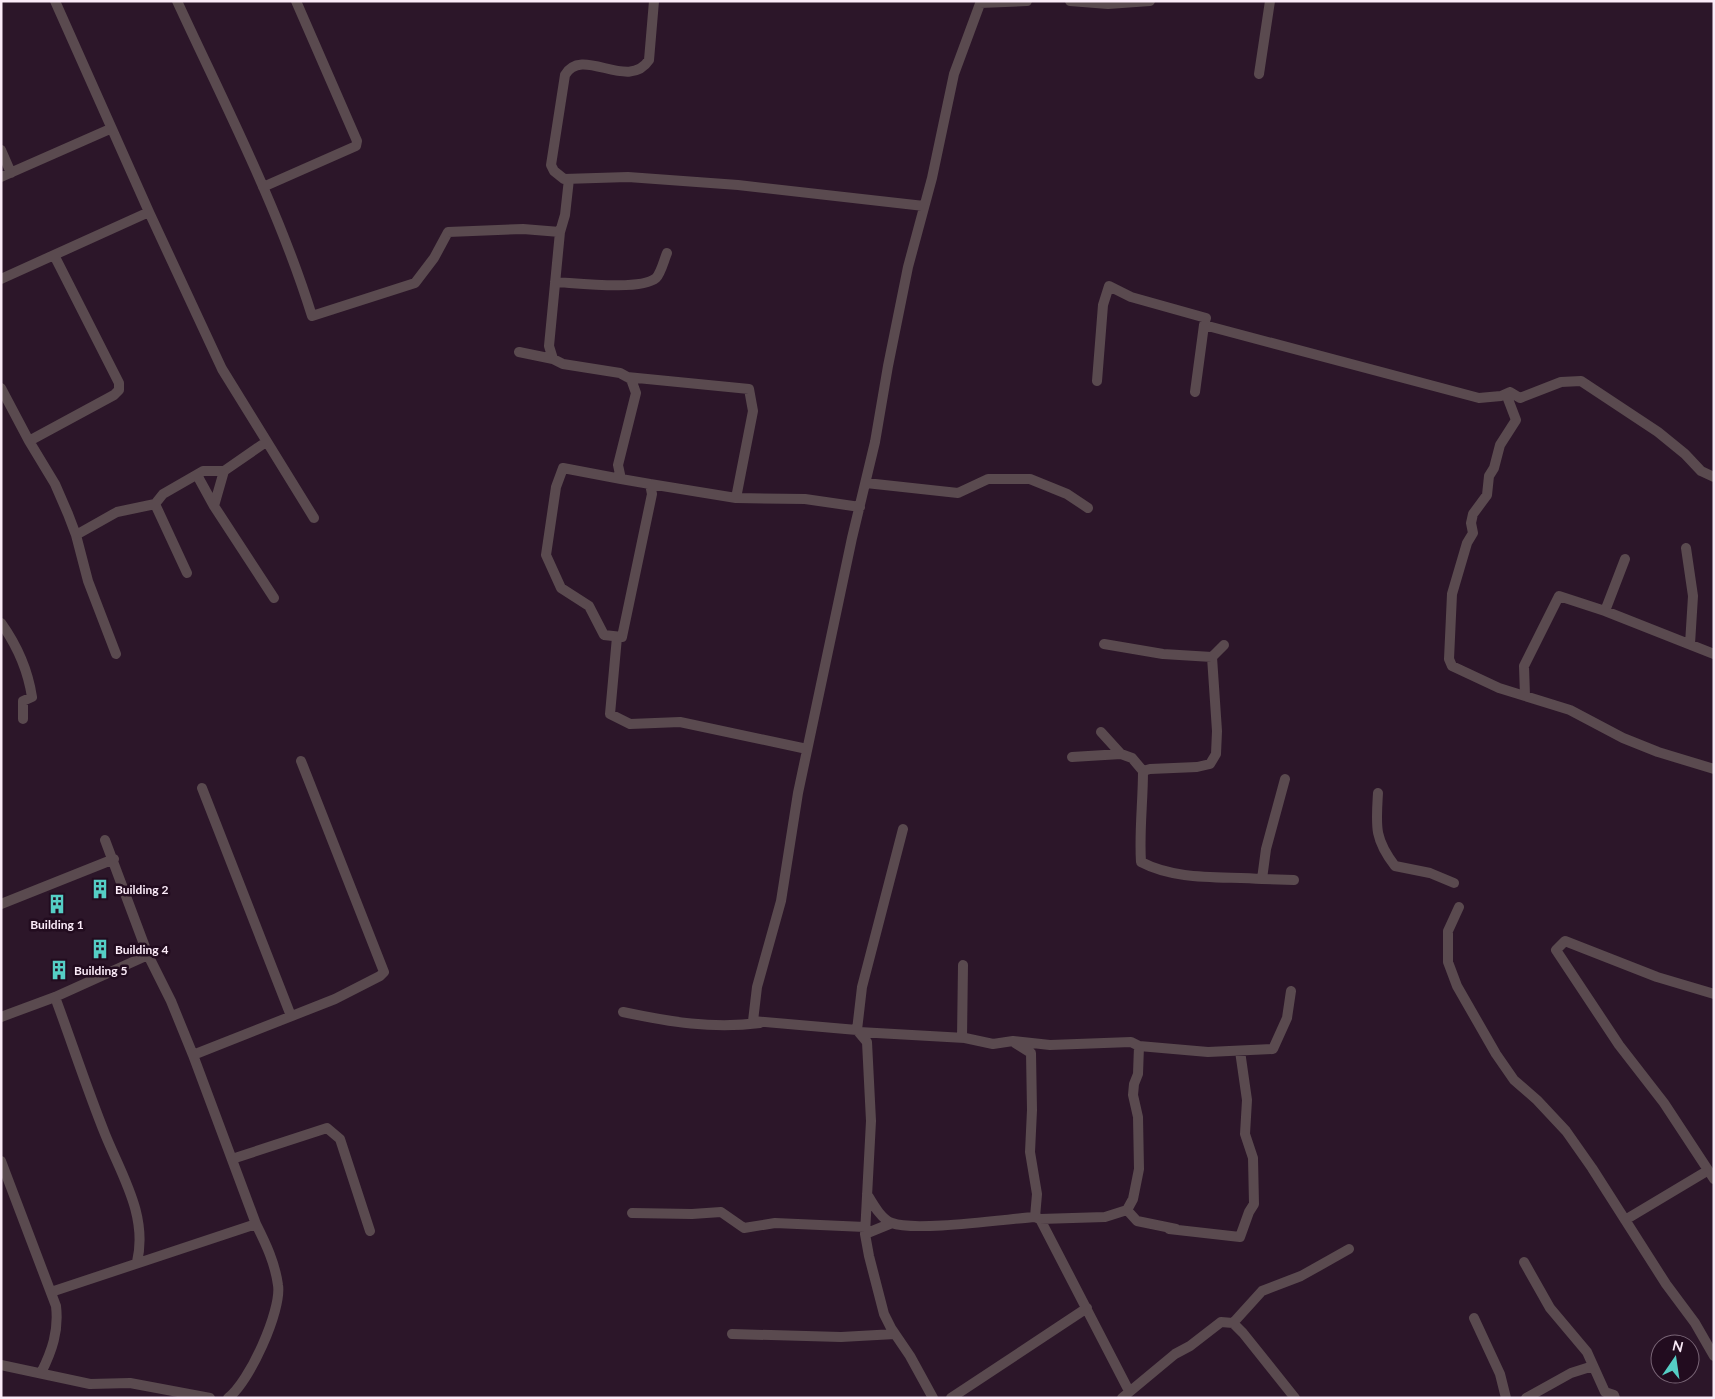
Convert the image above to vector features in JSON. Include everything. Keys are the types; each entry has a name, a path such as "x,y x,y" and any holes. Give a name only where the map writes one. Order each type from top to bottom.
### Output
{"street":[{"path":"55,1 110,129 222,370 314,518"},
{"path":"177,1 263,187 301,280 312,316 415,283 434,258 448,232 503,229 560,232"},
{"path":"263,187 356,146 357,140 296,1"},
{"path":"654,1 649,60 644,67 636,71 619,72 585,64 574,65 564,74 551,165 554,171 564,179 628,177 738,185 924,206"},
{"path":"1027,1 980,2 954,74 949,105 908,267 888,366 876,442 807,749 780,901 757,987 753,1021 962,1038 993,1044 1013,1041 1050,1045 1131,1042 1139,1046 1208,1052 1240,1051 1272,1049 1287,1018 1291,991"},
{"path":"1070,1 1108,4 1150,1"},
{"path":"1259,74 1270,1"},
{"path":"1,150 6,175 110,129"},
{"path":"553,360 549,346 560,232 569,179"},
{"path":"1,279 149,212"},
{"path":"555,282 610,286 646,283 657,277 667,253"},
{"path":"29,441 114,395 119,390 119,383 54,255"},
{"path":"1097,381 1103,305 1109,286 1131,297 1206,318 1195,392"},
{"path":"1204,325 1479,398 1501,396 1510,392"},
{"path":"519,352 591,370 620,372 631,380 636,393 618,465 621,479"},
{"path":"626,377 749,389 753,411 736,498"},
{"path":"1510,392 1520,398 1561,382 1580,381 1658,432 1685,454 1701,471 1714,477"},
{"path":"1,388 29,441 55,484 76,535 88,581 116,654"},
{"path":"1510,392 1508,399 1516,420 1500,445 1489,476 1487,495 1473,514 1471,522 1474,534 1467,542 1454,589 1450,613 1449,659 1452,666 1479,680 1570,710 1623,738 1658,752 1714,769"},
{"path":"76,535 118,512 156,504 163,494 203,471 224,471 266,442"},
{"path":"650,484 652,494 622,637 604,636 589,606 561,588 546,555 556,487 563,468 736,498 805,499 860,507"},
{"path":"214,506 224,471"},
{"path":"197,475 214,506 274,598"},
{"path":"866,483 958,493 988,479 1030,478 1067,494 1088,508"},
{"path":"156,504 187,573"},
{"path":"1686,548 1693,596 1690,644"},
{"path":"1605,611 1625,559"},
{"path":"1525,696 1524,666 1559,596 1605,611 1714,654"},
{"path":"1,623 11,638 30,685 32,697 23,701 22,719"},
{"path":"616,637 610,714 630,724 680,722 807,749"},
{"path":"1104,644 1163,654 1212,657 1224,645"},
{"path":"1143,771 1197,767 1210,764 1216,754 1217,731 1212,657"},
{"path":"1101,732 1121,754"},
{"path":"1072,756 1121,754 1132,758 1143,771 1143,804 1139,834 1141,862 1153,869 1203,878 1294,880"},
{"path":"193,1055 335,999 380,976 384,968 301,761"},
{"path":"1262,878 1266,850 1286,779"},
{"path":"202,788 291,1016"},
{"path":"1378,793 1377,820 1381,848 1395,866 1430,873 1454,883"},
{"path":"903,829 862,987 858,1031 867,1042 870,1121 865,1231 884,1314 933,1398"},
{"path":"105,840 114,859 148,955 171,1001 256,1224 271,1254 279,1287 275,1310 258,1356 248,1376 236,1393 228,1398"},
{"path":"1,904 114,859"},
{"path":"1459,907 1448,931 1448,962 1458,986 1496,1054 1514,1080 1537,1100 1566,1131 1666,1284 1695,1323 1714,1356"},
{"path":"1625,1220 1710,1175 1664,1103 1619,1045 1556,950 1565,941 1657,977 1714,994"},
{"path":"1,1017 55,997 148,955"},
{"path":"962,1038 964,965"},
{"path":"55,997 105,1135 134,1202 141,1231 141,1246 137,1262"},
{"path":"623,1012 683,1024 737,1026 760,1023"},
{"path":"1013,1041 1031,1052 1032,1110 1030,1152 1037,1194 1038,1218 1087,1308 1125,1395 1220,1322 1233,1323 1295,1398"},
{"path":"632,1213 692,1214 721,1212 744,1228 775,1223 865,1231 892,1223 943,1224 1038,1218 1105,1217 1127,1210 1133,1199 1139,1169 1138,1117 1133,1095 1134,1084 1138,1074 1139,1046"},
{"path":"1127,1210 1137,1221 1174,1229 1240,1237 1254,1204 1253,1158 1245,1134 1247,1100 1240,1051"},
{"path":"232,1159 327,1128 340,1139 370,1231"},
{"path":"1,1161 51,1292 58,1324 51,1353 41,1373"},
{"path":"867,1194 883,1216 892,1223"},
{"path":"51,1292 256,1224"},
{"path":"1233,1323 1262,1291 1301,1276 1349,1249"},
{"path":"1524,1262 1550,1308 1586,1352 1605,1392 1614,1395 1614,1398"},
{"path":"951,1398 1087,1308"},
{"path":"1474,1318 1500,1374 1506,1397"},
{"path":"732,1334 841,1337 895,1334"},
{"path":"1526,1398 1571,1373 1590,1368 1592,1364"},
{"path":"1,1365 90,1384 130,1383 210,1398"}],"place":[{"name":"Building 2","path":"100,889"},
{"name":"Building 1","path":"57,904"},
{"name":"Building 4","path":"100,949"},
{"name":"Building 5","path":"59,970"}]}
